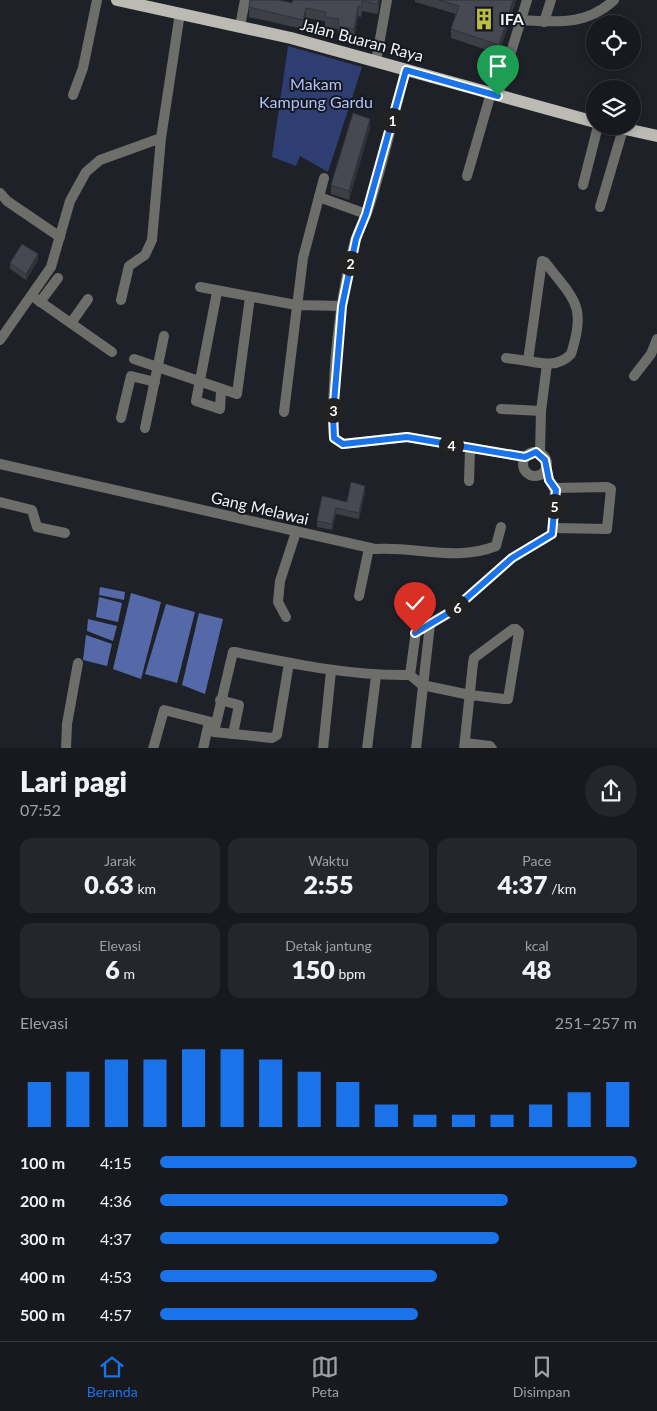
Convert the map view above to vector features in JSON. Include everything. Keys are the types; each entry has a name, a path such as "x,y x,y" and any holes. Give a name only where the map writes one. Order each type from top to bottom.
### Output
{"main road":[{"name":"Jalan Buaran Raya","path":"117,0 240,26 376,61 586,119"},
{"path":"641,133 657,136"}],"street":[{"path":"72,95 83,68 97,0"},
{"path":"240,26 245,0"},
{"path":"376,61 387,0"},
{"path":"467,176 527,0"},
{"path":"544,22 551,0"},
{"path":"520,20 570,22 601,12 614,0"},
{"path":"121,300 129,266 144,255 152,240 161,138 180,13"},
{"path":"406,70 366,214 356,239 342,306 333,415 334,438 337,442 343,444 407,437 525,457 532,452 540,454 545,460 554,488 552,534 512,558 466,600 415,633 410,675"},
{"path":"583,185 596,135"},
{"path":"600,207 616,135"},
{"path":"36,299 51,267 70,202 77,186 93,164 161,138"},
{"path":"284,412 303,258 324,178"},
{"path":"0,193 7,201 60,237"},
{"path":"319,197 366,214"},
{"path":"506,358 547,364 569,357 579,323 578,308 561,282 543,261 540,265 528,360"},
{"path":"0,340 36,299 58,278"},
{"path":"539,279 561,282"},
{"path":"200,287 217,292 296,305 342,306"},
{"path":"217,292 196,402 220,409 221,390"},
{"path":"134,359 221,390 234,394 238,392 250,297"},
{"path":"71,323 88,298"},
{"path":"36,299 112,352"},
{"path":"145,428 164,336"},
{"path":"634,376 651,354 657,342"},
{"path":"540,454 541,411 547,364"},
{"path":"121,418 131,376 155,382"},
{"path":"501,409 541,411"},
{"path":"468,482 470,449"},
{"path":"525,457 524,468 529,474 537,475 546,467"},
{"name":"Gang Melawai","path":"1,467 369,548 446,554 464,553 496,546 501,527"},
{"path":"553,528 607,529 611,489 607,487 554,488"},
{"path":"0,502 32,510 37,527 66,533"},
{"path":"286,617 278,602 280,581 296,532"},
{"path":"359,596 369,548"},
{"path":"416,748 430,624"},
{"path":"203,748 220,700 233,652 331,671 376,676 410,675 422,685 470,695 508,699 518,630 513,629 474,658 470,695 464,746 490,746 492,748"},
{"path":"66,748 67,724 78,663"},
{"path":"212,723 214,732 272,738 277,735 289,663"},
{"path":"323,748 331,671"},
{"path":"367,748 376,676"},
{"path":"220,700 238,705 234,734"},
{"path":"153,748 164,710 212,723"}],"green space":[{"name":"Makam Kampung Gardu","path":"288,46 362,67 328,172 300,156 296,166 272,157"}],"shaded area":[{"path":"100,587 125,592 124,600 99,595"},
{"path":"131,593 161,602 141,679 113,669"},
{"path":"99,597 122,603 118,622 96,617"},
{"path":"166,604 195,612 177,683 145,674"},
{"path":"199,613 223,619 205,694 182,685"},
{"path":"88,619 117,626 113,641 87,631"},
{"path":"86,635 112,644 107,666 83,660"}],"building":[{"path":"250,0 278,0 292,3 293,0 378,0 378,4 362,1 361,7 358,6 354,29 338,26 339,19 325,17 326,12 306,8 303,20 249,7"},
{"name":"IFA","path":"439,0 513,0 499,45 451,29 459,6"},
{"path":"353,113 370,119 349,191 331,185"},
{"path":"22,244 38,254 26,274 10,263"},
{"path":"351,482 365,486 359,513 336,508 332,524 317,521 322,496 347,502"}],"place":[{"name":"IFA","path":"484,19"}],"route":[{"path":"415,633 418,629 452,611 512,558 552,534 556,490 549,480 543,456 536,452 532,452 525,457 407,437 343,444 337,442 334,438 333,415 342,306 352,252 366,214 406,70 462,84 498,96"}]}
